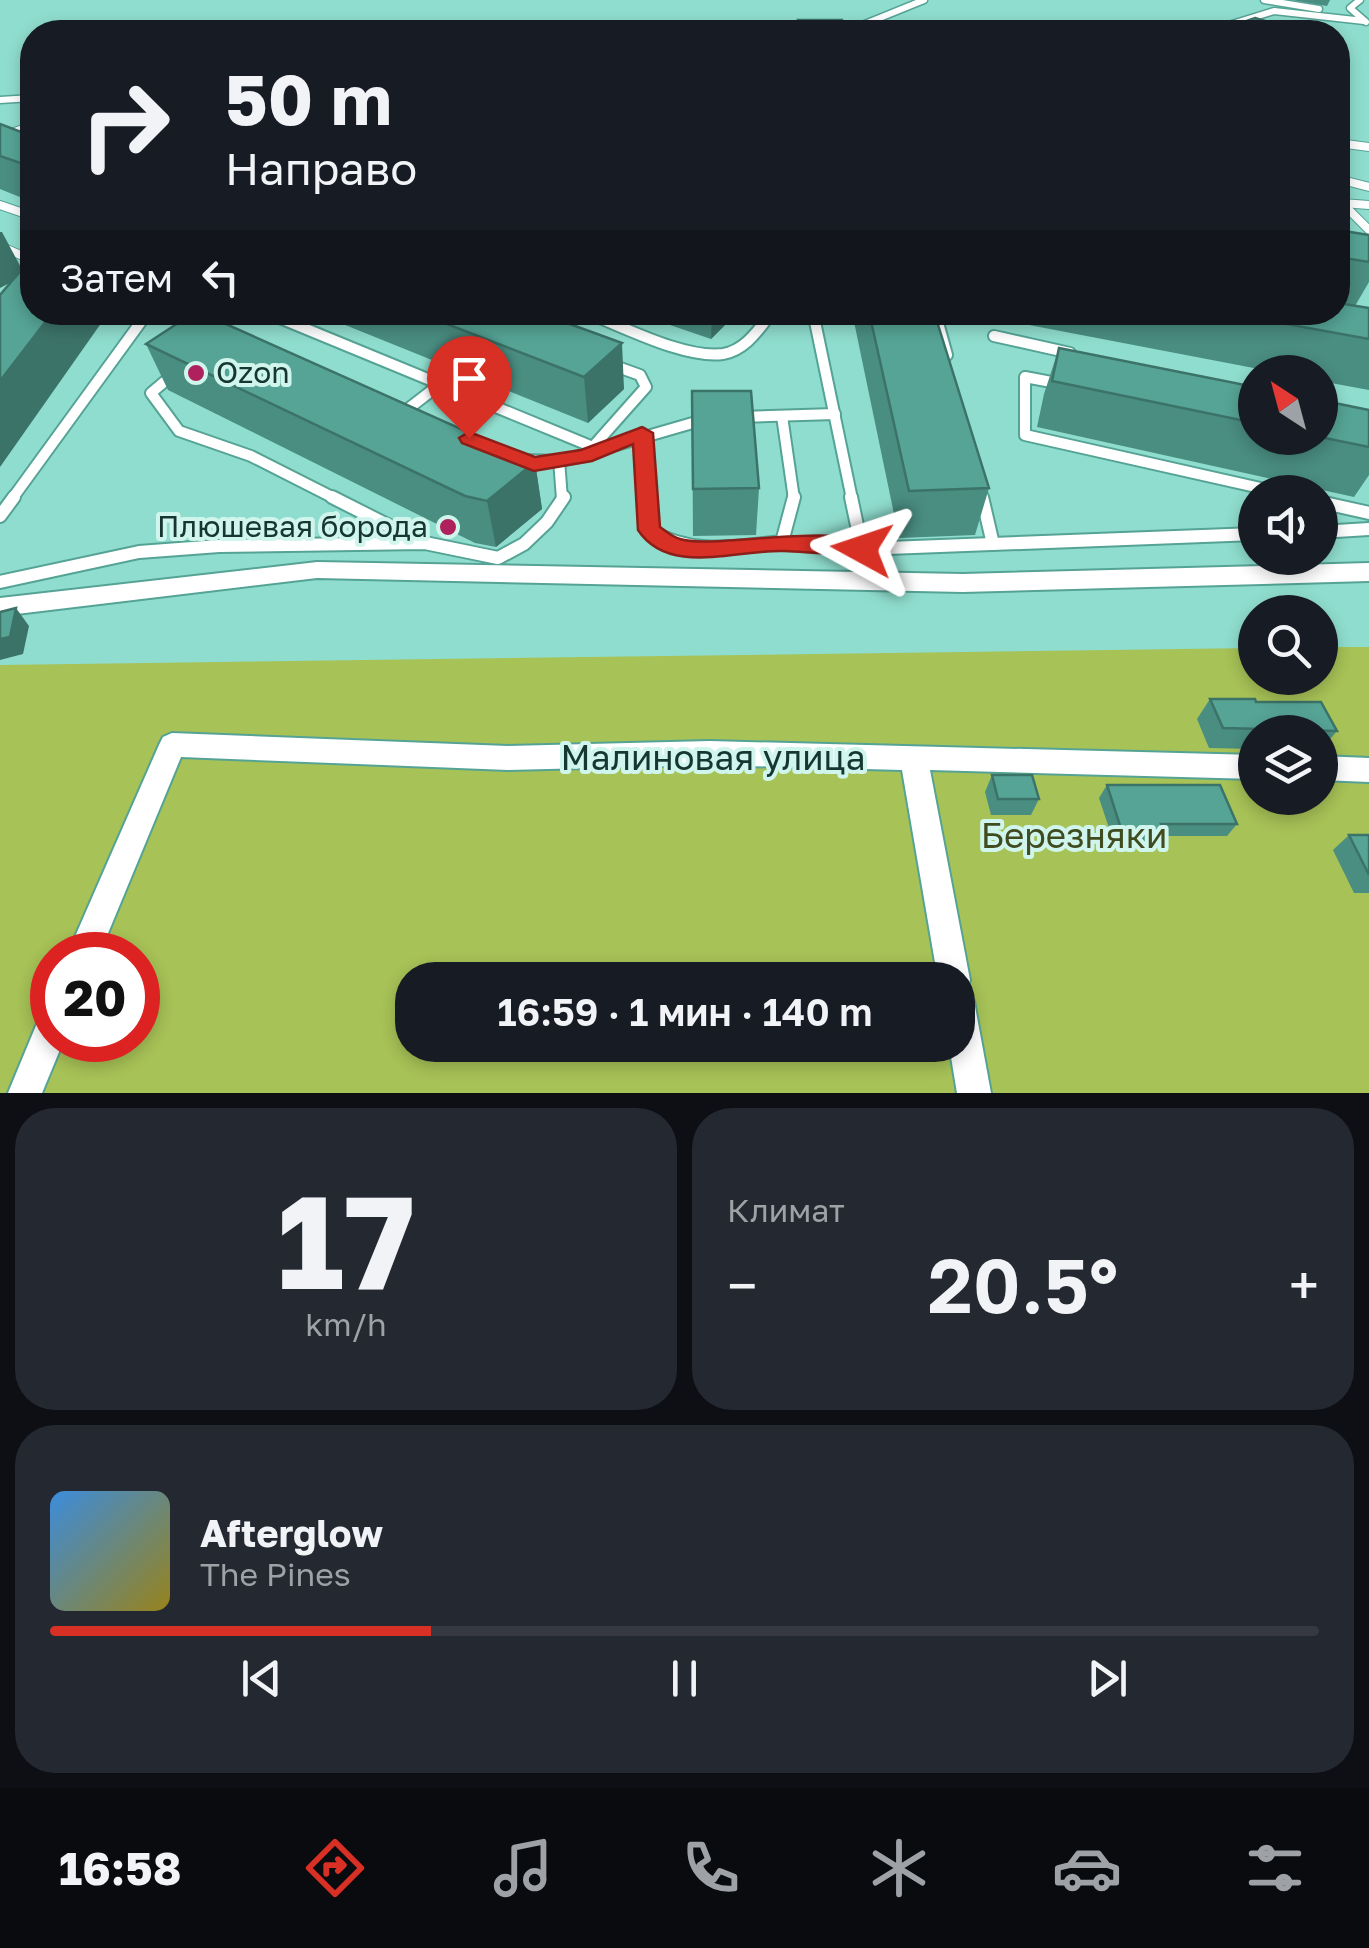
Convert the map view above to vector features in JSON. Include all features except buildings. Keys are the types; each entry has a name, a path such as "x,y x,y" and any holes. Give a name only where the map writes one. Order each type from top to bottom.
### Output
{"street":[{"path":"0,607 318,570 963,583 1369,572"},
{"name":"Малиновая улица","path":"93,932 172,745 508,758 710,753 1238,767"},
{"path":"914,759 951,962"},
{"path":"1338,769 1369,770"},
{"path":"25,1093 38,1062"},
{"path":"969,1062 974,1093"}],"lane":[{"path":"875,20 924,0"},
{"path":"1264,0 1323,10"},
{"path":"1360,0 1350,8 1366,23"},
{"path":"1245,20 1274,11 1343,20"},
{"path":"0,139 16,147"},
{"path":"1350,211 1369,230"},
{"path":"0,516 139,325"},
{"path":"197,325 212,332"},
{"path":"295,325 589,451"},
{"path":"622,325 704,354 726,354 753,339 763,325"},
{"path":"816,325 862,549"},
{"path":"939,325 948,360"},
{"path":"994,336 1087,356"},
{"path":"589,451 646,387 640,375 606,362"},
{"path":"186,363 151,393 178,431 251,456 425,544"},
{"path":"1082,388 1025,376 1025,435 1238,483"},
{"path":"404,412 439,385"},
{"path":"386,405 422,420"},
{"path":"728,418 835,414"},
{"path":"782,416 794,474 794,520 782,542"},
{"path":"515,457 534,464 559,460 642,433 715,419"},
{"path":"642,433 649,530 670,546 691,549 782,542 862,549 1238,535"},
{"path":"0,582 139,552 219,546 425,544 498,558 524,544 547,522 564,496 559,460"},
{"path":"975,470 993,544"},
{"path":"1338,506 1369,512"},
{"path":"1338,531 1369,529"}],"green space":[{"name":"Березняки","path":"1338,647 1369,647 1369,1093 0,1093 0,665 1238,648 1238,695 1338,695"}],"place":[{"name":"Ozon","path":"196,373"},
{"name":"Плюшевая борода","path":"448,527"}],"route":[{"path":"469,438 534,464 585,456 642,433 649,530 670,546 691,549 782,542 862,549"}]}
